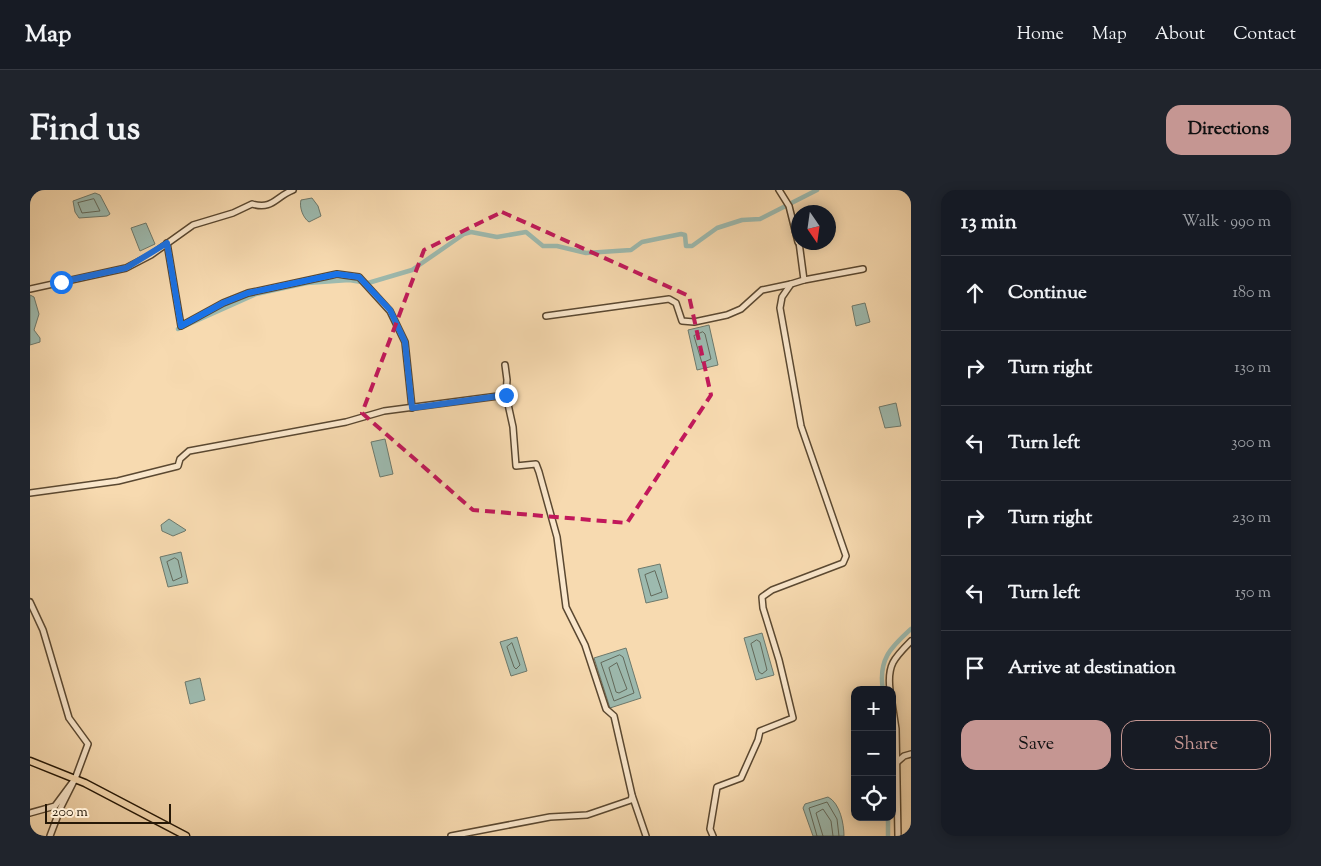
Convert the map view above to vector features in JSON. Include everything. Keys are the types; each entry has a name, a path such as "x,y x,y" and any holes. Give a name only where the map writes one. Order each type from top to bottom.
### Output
{"main road":[{"path":"30,762 75,780 186,836"}],"street":[{"path":"30,289 126,268 193,225 233,214 252,204 263,207 275,203 282,195 293,190"},
{"path":"780,190 791,217"},
{"path":"167,243 181,326 223,303 248,293 337,274 359,277 390,310 405,342 412,408"},
{"path":"800,250 804,280"},
{"path":"546,316 669,300 676,303 682,321 694,322 727,315 741,309 762,290 863,269"},
{"path":"713,836 710,829 717,787 742,778 760,731 792,718 779,660 763,608 762,597 772,590 843,563 846,556 802,426 794,388 780,308 782,297 791,284"},
{"path":"505,365 506,395 513,427 516,466 536,464 539,472 557,537 566,607 585,645 606,709 614,716 632,796 646,836"},
{"path":"30,493 118,481 178,466 180,460 189,451 280,436 346,422 384,411 506,395"},
{"path":"30,602 43,630 69,718 88,744 75,780 61,807 50,836"},
{"path":"890,686 889,675 894,657 911,641"},
{"path":"898,836 896,762 904,756 911,754"},
{"path":"30,813 55,806 75,780"},
{"path":"451,836 550,817 587,815 632,800 632,796"}],"highlighted area":[{"path":"502,212 689,296 711,395 627,523 473,510 362,413 424,250"}],"water":[{"path":"95,193 100,195 110,214 107,216 79,218 75,212 73,201"},
{"path":"312,198 318,206 321,216 309,222 303,215 301,200"},
{"path":"146,223 155,244 140,251 131,228"},
{"path":"30,295 34,297 39,314 34,330 40,338 40,342 30,345"},
{"path":"865,303 870,322 856,326 852,306"},
{"path":"709,325 718,365 697,370 688,330"},
{"path":"896,403 901,426 885,428 879,407"},
{"path":"385,439 393,474 380,477 371,442"},
{"path":"169,519 186,530 173,536 162,531 161,525"},
{"path":"181,552 188,583 168,587 160,557"},
{"path":"660,564 668,598 646,603 638,569"},
{"path":"762,633 774,675 756,680 744,638"},
{"path":"517,637 527,671 511,676 500,642"},
{"path":"626,648 641,698 610,708 594,658"},
{"path":"200,678 205,700 190,704 185,682"},
{"path":"828,797 836,804 842,820 844,836 813,836 803,808 805,804"}],"waterway":[{"path":"178,329 256,294 307,283 349,280 368,283 412,270 464,234 471,232 497,237 526,232 543,246 557,246 586,253 631,250 642,242 681,234 685,235 686,246 692,246 717,228 742,220 760,219 817,190"},
{"path":"883,686 882,670 887,655 911,629"},
{"path":"888,821 888,836"}],"route":[{"path":"61,282 126,268 151,255 167,243 181,326 223,303 248,293 337,274 359,277 390,310 405,342 412,408 506,395"}]}
